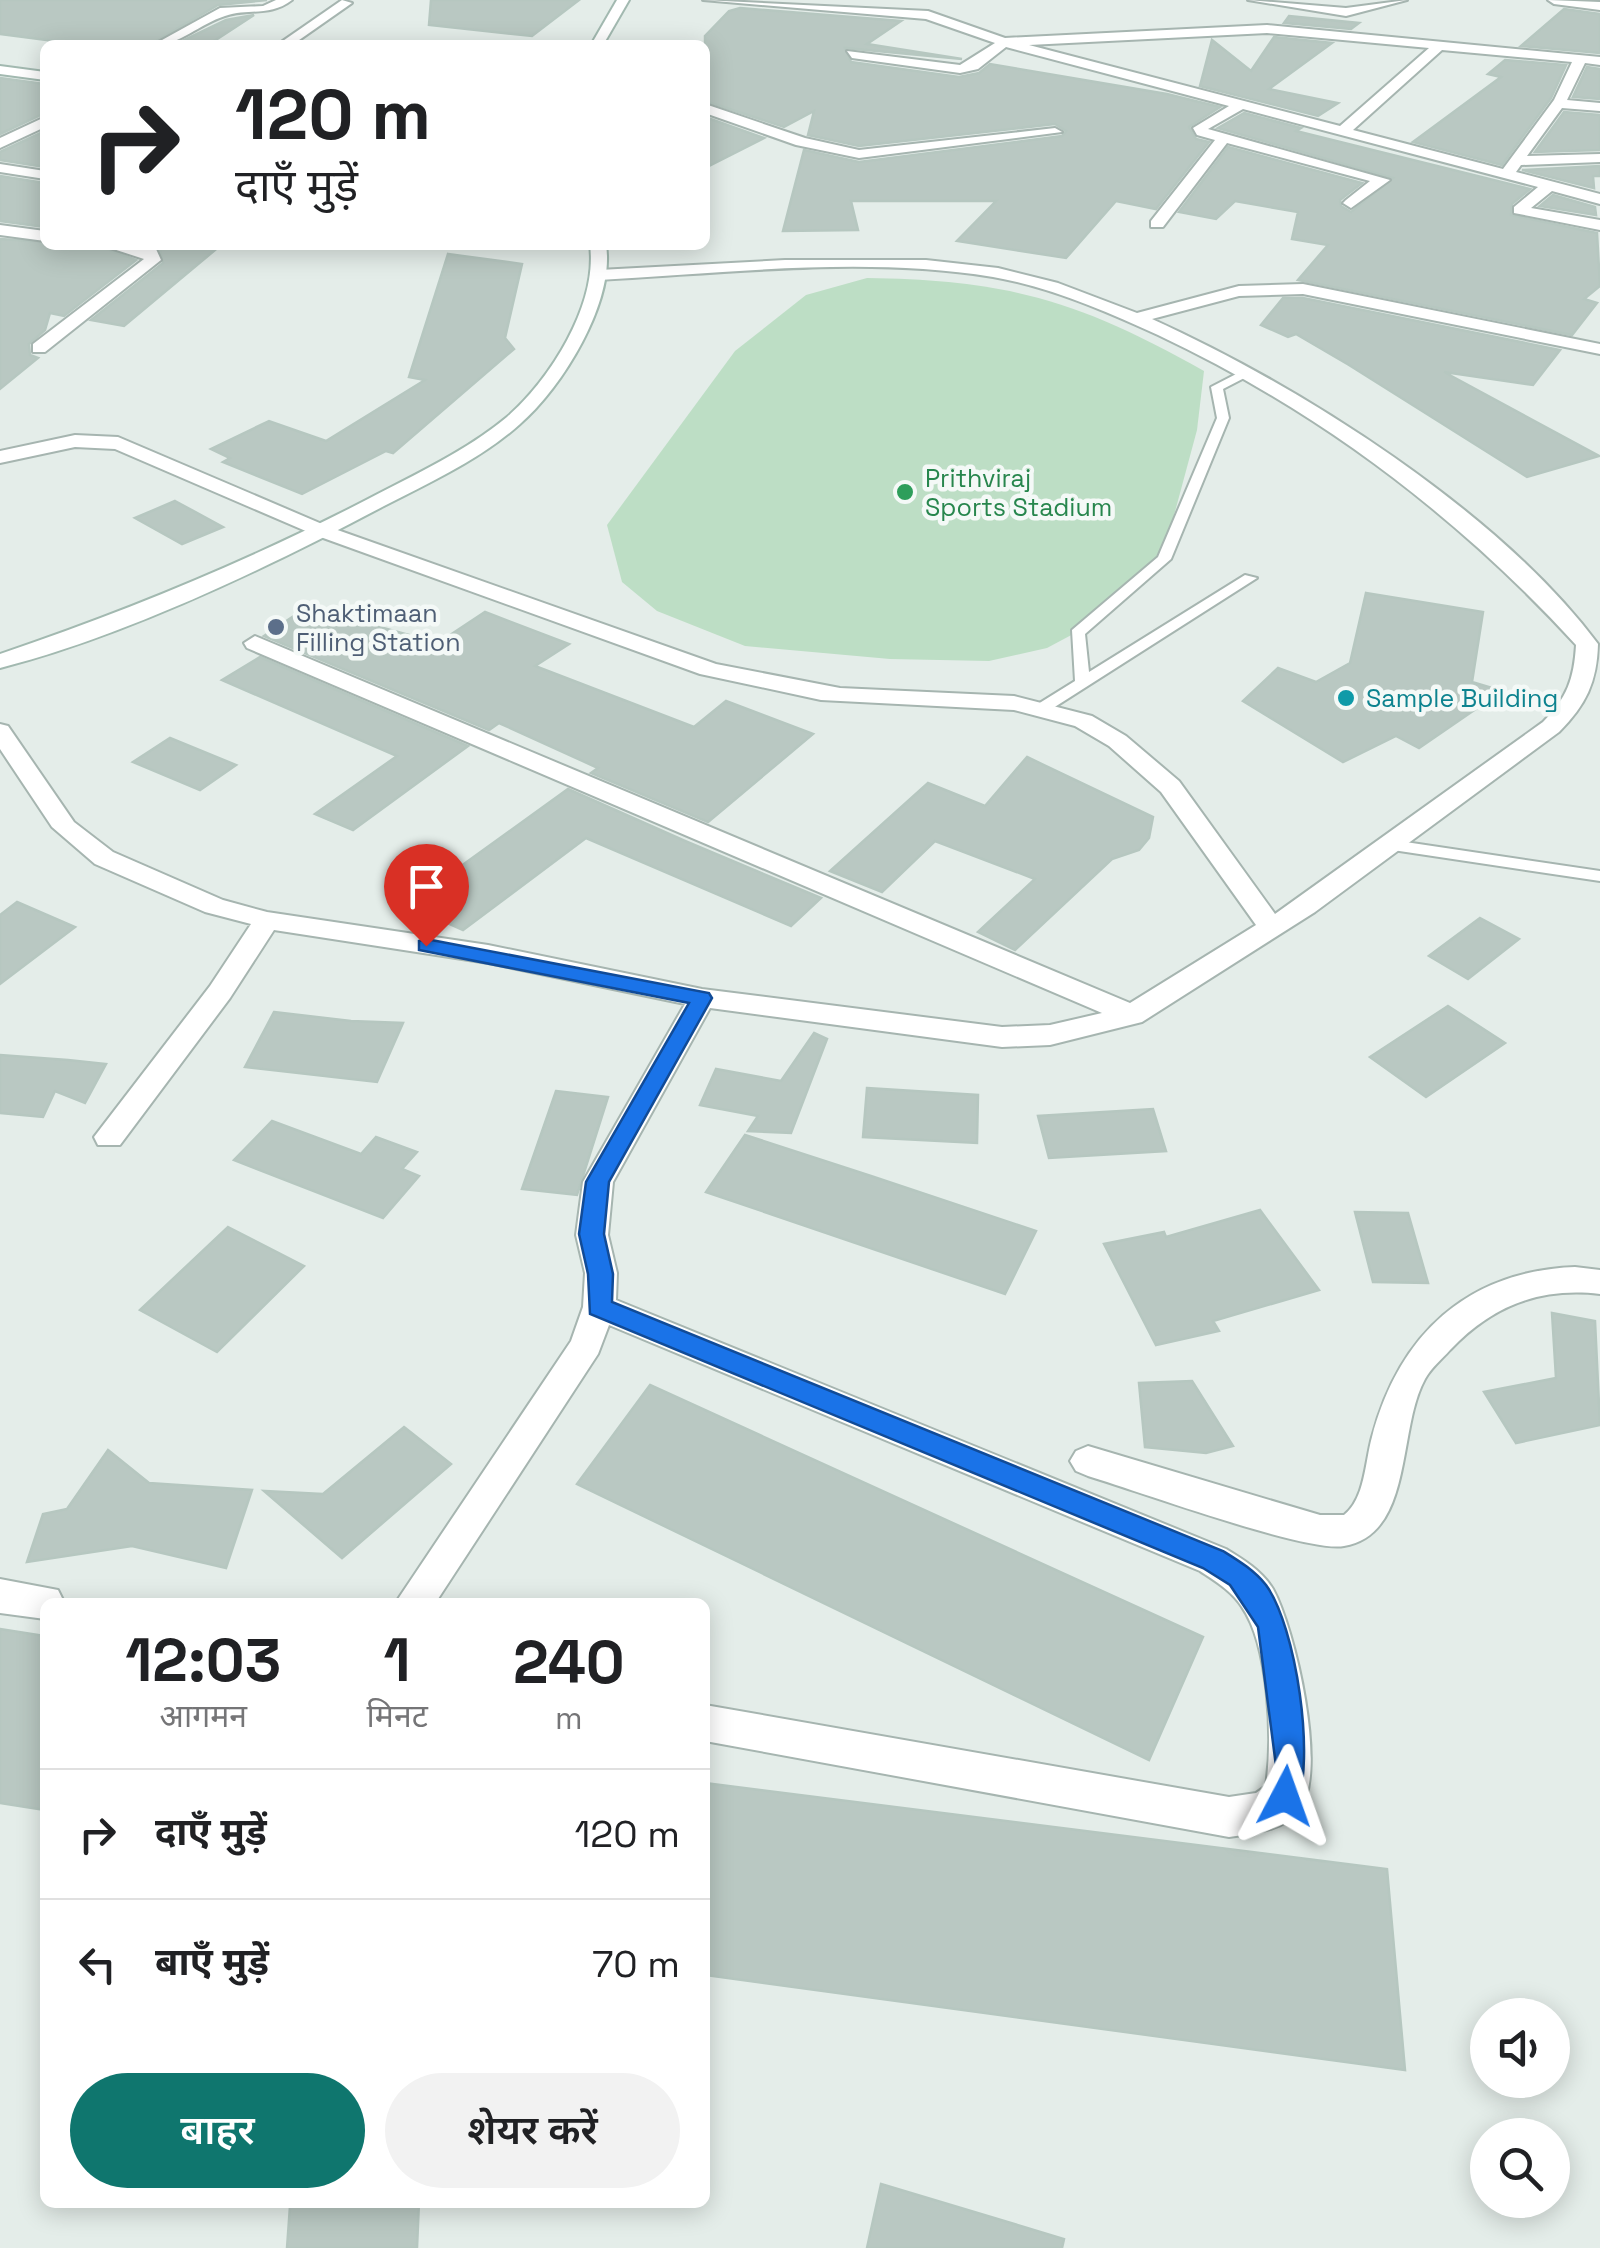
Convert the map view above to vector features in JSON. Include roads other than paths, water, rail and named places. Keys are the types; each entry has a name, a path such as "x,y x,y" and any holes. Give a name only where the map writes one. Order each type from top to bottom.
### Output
{"street":[{"path":"167,40 224,10 266,10 286,0"},
{"path":"601,40 624,0"},
{"path":"709,0 928,16 1004,42 1343,131 1511,168 1549,186 1600,199"},
{"path":"1254,0 1346,12 1401,0"},
{"path":"1554,0 1600,6"},
{"path":"1244,29 1263,1"},
{"path":"291,40 346,4"},
{"path":"852,54 967,69 1004,42 1244,29 1600,61"},
{"path":"1343,131 1440,45"},
{"path":"1511,168 1558,103 1580,59"},
{"path":"0,70 40,75"},
{"path":"1558,103 1600,107"},
{"path":"1242,104 1200,128 1222,139 1382,180 1350,203"},
{"path":"710,110 802,142 860,154 1055,132"},
{"path":"0,144 40,123"},
{"path":"1158,224 1222,139"},
{"path":"1511,168 1600,158"},
{"path":"0,168 40,174"},
{"path":"1549,186 1520,210 1600,225"},
{"path":"0,230 40,235"},
{"path":"39,348 153,260 154,256 143,250"},
{"path":"0,661 165,598 322,531 450,463 529,407 554,375 588,309 599,275 598,250"},
{"path":"0,731 65,827 104,858 158,885 267,920 488,954 702,998 1002,1037 1050,1034 1132,1015 1272,928 1392,845 1551,727 1576,703 1593,644 1503,556 1426,490 1349,434 1246,374 1137,318 1019,278 936,266 599,275"},
{"path":"1137,318 1239,291 1304,289 1600,349"},
{"path":"0,457 75,441 118,442 322,531 622,640 752,680 858,697 991,697 1044,707 1110,736 1152,768 1176,792 1272,928"},
{"path":"255,642 1132,1015"},
{"path":"109,1137 220,992 267,920"},
{"path":"418,1598 586,1345 599,1308 601,1274 592,1234 598,1182 702,998"},
{"path":"1088,1461 1320,1532 1346,1532 1364,1524 1374,1506 1411,1372 1445,1332 1471,1310 1518,1286 1550,1279 1600,1282"},
{"path":"599,1308 1213,1560 1240,1577 1257,1596 1272,1626 1291,1766 1285,1796 1264,1812 1230,1816 710,1724"},
{"path":"0,1596 40,1601"}],"lane":[{"path":"1083,682 1077,633 1164,559 1223,418 1216,386 1246,374"},
{"path":"1044,707 1250,578"},
{"path":"1392,845 1600,876"}],"place":[{"name":"Prithviraj Sports Stadium","path":"905,492"},
{"name":"Shaktimaan Filling Station","path":"276,627"},
{"name":"Sample Building","path":"1346,698"}]}
